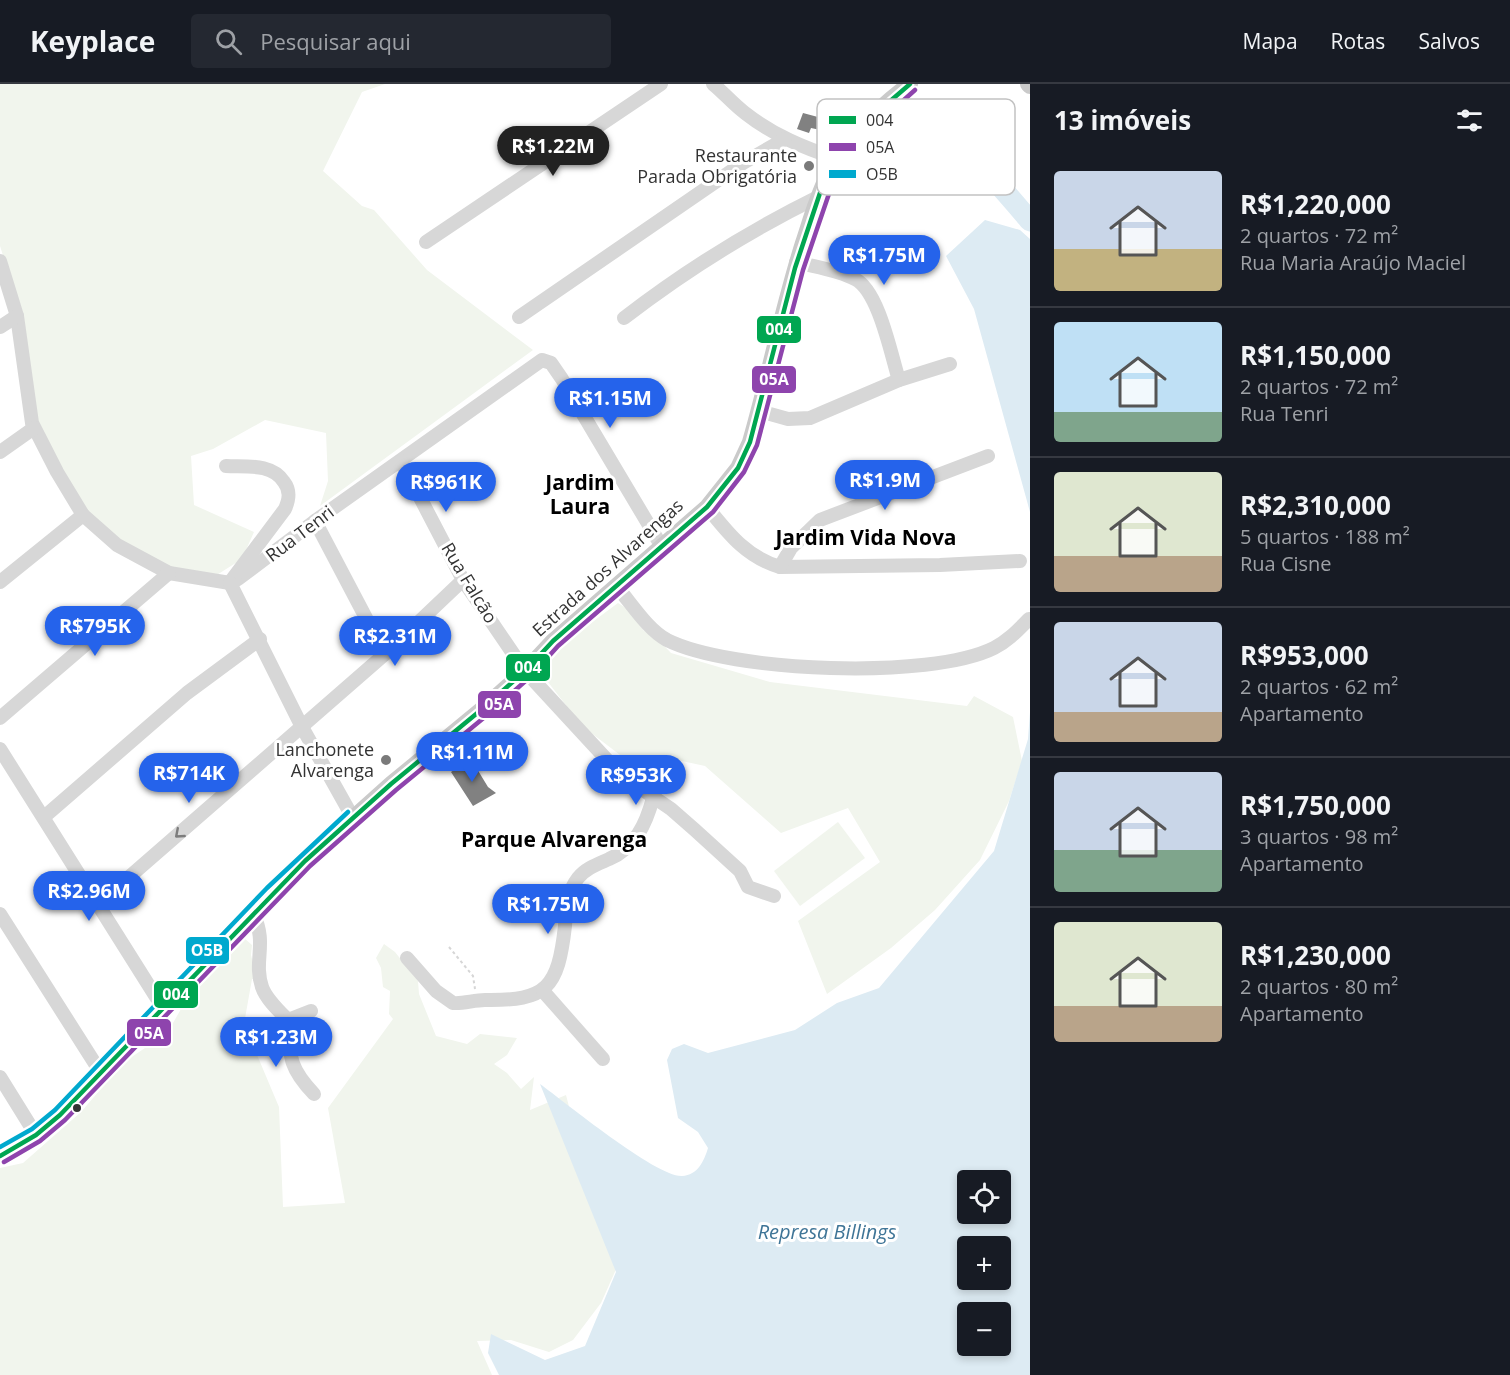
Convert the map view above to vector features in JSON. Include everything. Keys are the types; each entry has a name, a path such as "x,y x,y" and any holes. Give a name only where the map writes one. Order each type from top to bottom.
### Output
{"main road":[{"name":"Estrada dos Alvarengas","path":"893,91 910,84"},
{"name":"Estrada dos Alvarengas","path":"0,1156 36,1135 60,1115 305,861 525,671 553,641 707,507 738,468 750,442 796,262 818,197"}],"street":[{"path":"426,242 661,84"},
{"path":"716,85 744,112 785,139 817,151"},
{"path":"519,317 743,163 785,139"},
{"path":"624,318 682,274 740,237 818,197"},
{"path":"0,261 17,316 34,428 83,515 117,545 170,573 230,583"},
{"path":"796,262 848,276 865,286 878,310 899,380"},
{"path":"0,327 17,316"},
{"name":"Rua Tenri","path":"230,583 259,565 315,521 535,363 546,361 551,363 562,379 662,547"},
{"path":"759,411 788,419 803,420 819,416 899,380 950,364"},
{"path":"0,452 34,428"},
{"path":"780,567 801,536 820,520 988,456"},
{"name":"Rua Falcão","path":"401,460 463,580 525,671 621,776 671,809 740,871 748,887 774,896"},
{"path":"226,466 269,468 280,474 287,486 289,499 285,509 230,583"},
{"path":"707,507 747,552 780,567 940,565 1020,561"},
{"path":"0,582 83,515"},
{"path":"315,521 385,654"},
{"path":"0,718 170,573"},
{"path":"97,905 385,654 463,580"},
{"path":"230,583 302,727 353,818"},
{"path":"617,587 656,632 666,639 700,651 772,665 807,668 914,666 957,660 994,648 1010,638 1029,619"},
{"path":"44,817 187,693 260,639"},
{"path":"0,749 162,1008"},
{"path":"406,957 436,991 449,1002 457,1004 528,997 543,991 557,969 568,898 573,886 588,869 626,849 637,838 653,798"},
{"path":"253,913 261,934 259,961 261,985 278,1010 288,1020 292,1065 298,1078 314,1094"},
{"path":"0,914 101,1073"},
{"path":"543,991 603,1059"},
{"path":"288,1020 311,1011"},
{"path":"0,1077 36,1135"}],"path":[{"path":"449,947 472,976 475,985 474,1001"}],"shaded area":[{"path":"0,84 385,84 362,92 323,171 362,206 374,210 427,270 533,350 320,506 328,481 326,433 265,420 213,449 191,456 194,505 254,532 242,559 212,578 171,570 112,537 84,513 36,425 20,309 0,246"},
{"path":"618,603 626,608 644,631 652,633 671,653 770,682 967,706 974,696 1013,717 1022,761 1009,801 980,860 935,910 891,948 827,994 798,921 880,862 848,808 781,833 705,766 668,758 628,761 582,726 541,673 568,640"},
{"path":"838,822 865,858 800,906 774,871"},
{"path":"244,938 252,945 251,955 257,979 252,979 244,1024 279,1107 283,1207 345,1203 328,1108 393,1019 389,1014 390,991 383,987 381,968 376,958 384,944 395,952 418,981 419,994 436,1036 467,1044 480,1034 517,1038 507,1055 494,1064 507,1073 521,1089 534,1077 530,1110 566,1095 574,1126 626,1247 601,1303 573,1340 549,1352 511,1340 477,1341 492,1375 0,1375 0,1168 23,1163 81,1112 124,1062 151,1044 173,1023 193,988 216,968"}],"water":[{"path":"985,220 1020,230 1030,239 1030,512 974,309 946,256"},
{"name":"Represa Billings","path":"1030,712 1030,1375 499,1375 488,1353 491,1334 545,1360 585,1346 616,1272 540,1084 652,1165 682,1176 692,1173 702,1162 708,1148 698,1132 678,1118 667,1060 672,1049 684,1044 708,1053 795,1030 837,1003 879,988 994,851 1028,739"}],"building":[{"path":"803,113 817,117 817,129 811,128 809,133 797,129"},
{"path":"471,759 488,787 496,793 473,806 451,772"}],"waterway":[{"path":"1007,195 1030,221"}],"transit line":[{"name":"004","path":"893,99 910,84"},
{"name":"05A","path":"905,99 915,90"},
{"name":"004","path":"0,1156 36,1135 60,1115 305,861 391,784 481,710 525,671 553,641 707,507 738,468 750,442 795,268 819,195"},
{"name":"05A","path":"4,1162 40,1141 65,1120 310,866 396,790 486,716 530,677 558,646 713,512 744,472 757,445 803,270 829,195"},
{"name":"O5B","path":"0,1147 32,1129 55,1110 267,888 348,812"}],"place":[{"name":"Restaurante Parada Obrigatória","path":"809,166"},
{"name":"Lanchonete Alvarenga","path":"386,760"}],"district":[{"name":"Jardim Laura","path":"580,495"},
{"name":"Jardim Vida Nova","path":"866,538"},
{"name":"Parque Alvarenga","path":"554,840"}]}
